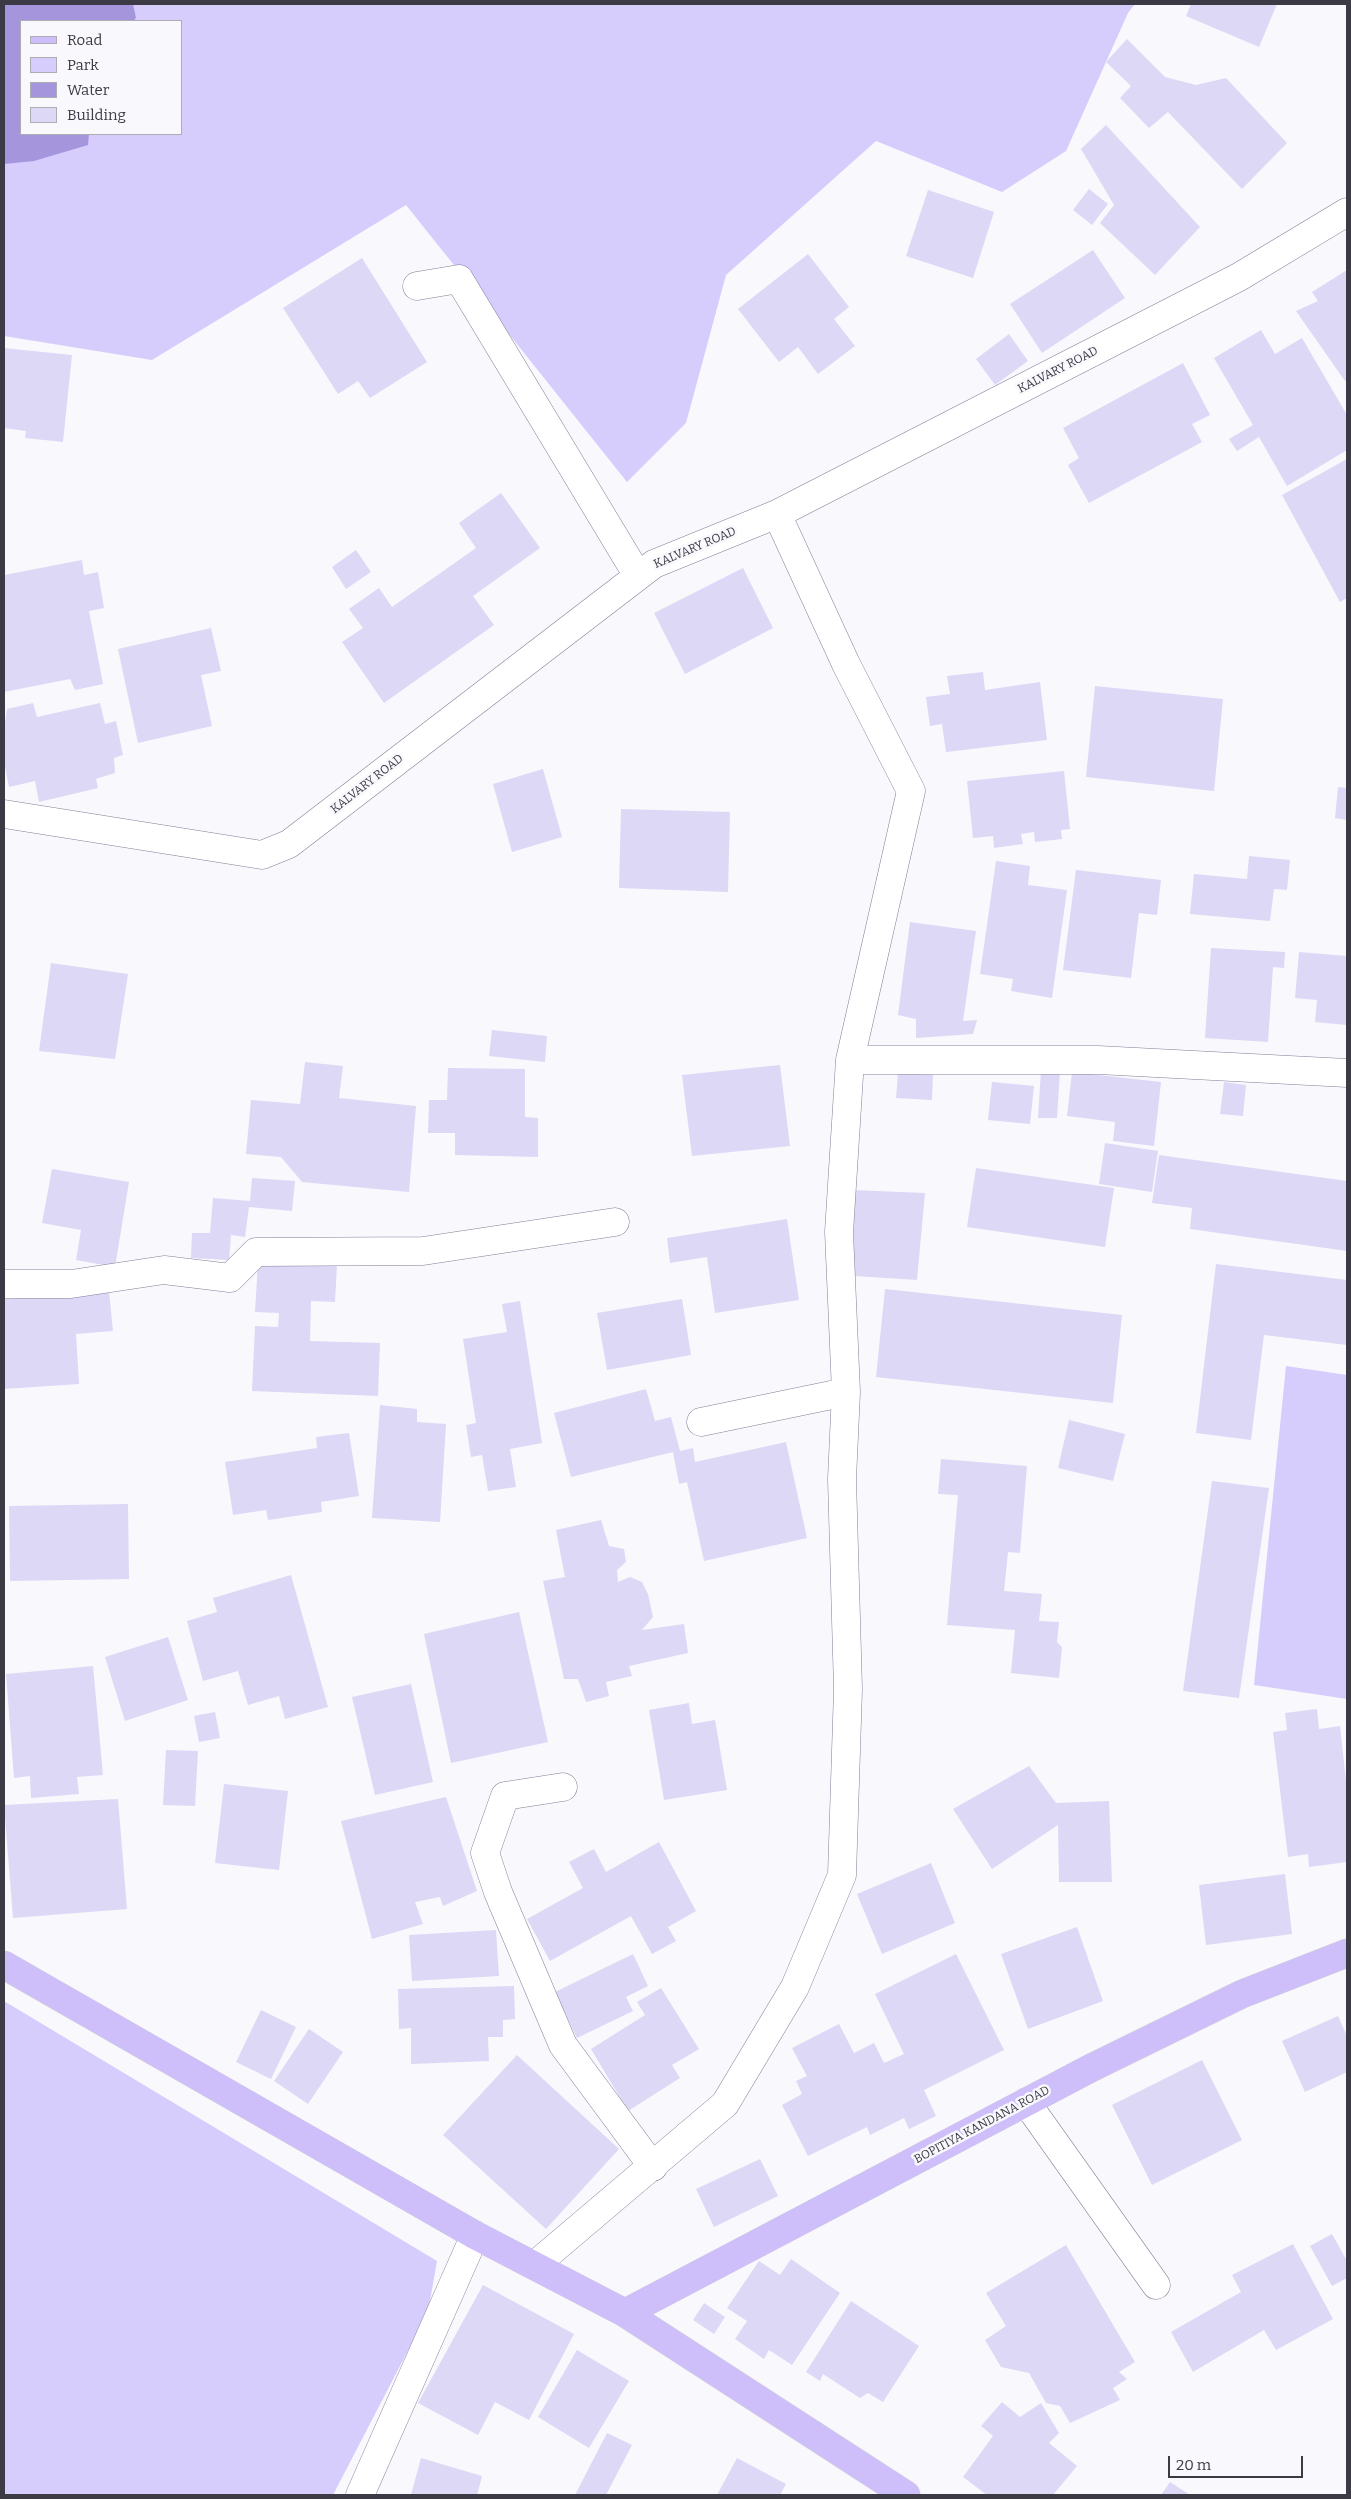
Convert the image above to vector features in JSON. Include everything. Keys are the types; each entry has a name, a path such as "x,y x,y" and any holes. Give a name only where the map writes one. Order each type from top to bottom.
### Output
{"main road":[{"name":"BOPITIYA KANDANA ROAD","path":"625,2313 1026,2102 1242,1994 1347,1953"},
{"path":"4,1965 475,2235 625,2313 900,2494"}],"street":[{"name":"KALVARY ROAD","path":"4,814 262,855 289,844 654,564 777,514 1238,277 1347,212"},
{"path":"417,286 459,279 638,576"},
{"path":"534,2265 653,2167 724,2104 795,1987 842,1875 848,1689 842,1480 846,1392 839,1232 850,1060 911,791 846,664 777,514"},
{"path":"850,1060 1098,1060 1347,1072"},
{"path":"4,1284 71,1284 164,1270 230,1278 256,1252 423,1251 614,1222"},
{"path":"701,1422 846,1392"},
{"path":"563,1787 505,1796 485,1853 498,1892 563,2045 653,2167"},
{"path":"1026,2102 1156,2285"},
{"path":"360,2495 475,2235"}],"green space":[{"path":"4,4 1135,4 1128,13 1066,151 1002,192 876,141 726,275 686,423 627,482 406,205 152,360 4,336"},
{"path":"1286,1366 1347,1375 1347,1699 1254,1685"},
{"path":"4,2001 437,2261 428,2312 333,2495 4,2495"}],"water":[{"path":"4,4 133,4 136,18 134,20 20,20 20,135 89,135 88,145 34,161 4,164"}],"building":[{"path":"1191,4 1277,4 1259,47 1186,16"},
{"path":"1127,39 1165,77 1196,85 1226,78 1287,143 1242,189 1168,112 1149,128 1120,98 1131,86 1106,62"},
{"path":"1106,125 1200,227 1155,275 1100,223 1114,205 1081,149"},
{"path":"1089,189 1108,204 1092,225 1073,210"},
{"path":"928,190 994,212 973,278 906,256"},
{"path":"1093,250 1125,298 1042,353 1010,304"},
{"path":"808,254 849,307 834,319 855,346 818,374 798,347 779,362 738,309"},
{"path":"362,258 427,362 370,398 358,381 338,394 283,308"},
{"path":"1347,270 1347,379 1345,381 1296,311 1318,301 1312,292"},
{"path":"1261,330 1275,354 1302,338 1347,415 1347,450 1287,486 1259,437 1237,451 1229,439 1253,425 1214,358"},
{"path":"1009,334 1028,361 995,385 976,359"},
{"path":"4,348 72,355 63,442 25,438 26,431 4,428"},
{"path":"1183,363 1210,415 1192,424 1202,442 1089,503 1068,465 1079,458 1063,428"},
{"path":"1347,459 1347,598 1340,602 1282,495"},
{"path":"501,493 540,548 473,596 494,625 384,703 342,642 363,628 349,609 379,588 392,607 476,548 459,523"},
{"path":"356,550 371,572 346,589 332,567"},
{"path":"82,560 84,575 98,572 104,608 89,611 103,684 75,690 70,679 4,692 4,575"},
{"path":"743,568 773,628 685,674 654,613"},
{"path":"211,628 221,671 201,675 212,726 138,743 118,649"},
{"path":"983,672 985,690 1040,682 1047,740 946,752 942,724 930,726 926,697 950,694 947,676"},
{"path":"1095,686 1223,699 1214,791 1086,777"},
{"path":"33,703 37,717 100,703 105,724 116,721 123,755 114,758 115,773 96,779 98,788 39,802 35,781 9,787 4,761 4,730 7,709"},
{"path":"543,769 562,837 512,852 493,784"},
{"path":"1064,771 1070,829 1061,830 1062,839 1035,842 1034,832 1021,834 1023,844 994,848 993,836 973,838 967,781"},
{"path":"1338,787 1347,788 1347,820 1335,818"},
{"path":"621,809 730,812 728,892 619,888"},
{"path":"1249,856 1290,860 1287,890 1274,889 1270,921 1190,914 1194,874 1247,879"},
{"path":"996,861 1030,866 1028,885 1067,890 1052,998 1011,991 1013,979 980,974"},
{"path":"1076,870 1161,880 1157,915 1139,913 1131,978 1063,970"},
{"path":"910,922 976,931 963,1021 977,1020 973,1034 916,1038 916,1019 898,1015"},
{"path":"1211,948 1285,952 1284,968 1273,967 1268,1042 1205,1038"},
{"path":"1299,952 1347,956 1347,1025 1315,1022 1317,1000 1295,998"},
{"path":"51,963 128,974 115,1059 39,1051"},
{"path":"492,1030 547,1036 545,1062 489,1056"},
{"path":"305,1062 343,1066 339,1098 416,1106 409,1192 302,1182 281,1157 246,1154 251,1100 300,1104"},
{"path":"780,1065 790,1146 692,1156 682,1075"},
{"path":"448,1068 525,1069 525,1117 538,1118 538,1157 455,1155 455,1133 428,1133 429,1100 447,1100"},
{"path":"1041,1070 1060,1072 1057,1118 1038,1118"},
{"path":"1072,1072 1161,1082 1154,1146 1113,1141 1115,1122 1067,1116"},
{"path":"898,1073 933,1075 932,1100 896,1098"},
{"path":"992,1082 1034,1086 1030,1124 988,1120"},
{"path":"1224,1082 1246,1085 1243,1116 1220,1114"},
{"path":"1105,1143 1158,1151 1152,1192 1099,1184"},
{"path":"1159,1155 1347,1181 1347,1251 1190,1229 1192,1208 1152,1203"},
{"path":"976,1168 1114,1188 1105,1247 967,1227"},
{"path":"52,1169 129,1182 115,1267 76,1260 81,1230 42,1223"},
{"path":"252,1178 295,1181 292,1211 249,1207 245,1237 231,1235 229,1260 191,1258 192,1233 210,1233 213,1198 250,1201"},
{"path":"853,1190 925,1193 917,1280 854,1276"},
{"path":"787,1219 799,1300 715,1313 707,1257 670,1263 667,1238"},
{"path":"258,1262 337,1265 335,1302 311,1301 310,1341 380,1343 378,1396 252,1391 255,1326 278,1327 279,1313 255,1312"},
{"path":"1216,1264 1347,1280 1347,1345 1264,1335 1251,1440 1196,1433"},
{"path":"885,1289 1122,1315 1113,1403 876,1377"},
{"path":"109,1291 113,1331 76,1334 79,1384 4,1389 4,1299"},
{"path":"682,1299 691,1355 607,1370 597,1313"},
{"path":"520,1301 542,1443 510,1449 516,1487 488,1491 482,1455 471,1457 466,1425 476,1423 463,1339 507,1332 502,1304"},
{"path":"646,1389 655,1421 671,1417 680,1451 693,1448 695,1462 786,1442 807,1538 704,1561 687,1482 679,1484 673,1452 571,1477 554,1413"},
{"path":"380,1405 417,1409 417,1422 446,1424 440,1522 372,1518"},
{"path":"1069,1420 1125,1434 1113,1481 1058,1468"},
{"path":"349,1433 359,1496 321,1502 322,1512 268,1520 266,1510 233,1515 225,1462 317,1448 316,1437"},
{"path":"941,1459 1027,1466 1020,1553 1008,1552 1004,1591 1042,1594 1039,1621 1059,1622 1057,1642 1062,1647 1059,1678 1011,1673 1015,1630 947,1625 958,1495 938,1494"},
{"path":"1212,1481 1269,1488 1239,1698 1183,1691"},
{"path":"128,1504 129,1579 10,1581 9,1506"},
{"path":"601,1520 609,1546 624,1549 626,1562 617,1570 618,1582 630,1577 642,1582 648,1594 653,1617 642,1630 684,1624 688,1653 629,1666 632,1676 606,1682 609,1696 586,1702 578,1679 564,1679 543,1581 565,1577 556,1530"},
{"path":"291,1575 328,1707 285,1719 279,1696 248,1705 238,1671 203,1681 187,1621 217,1612 213,1598"},
{"path":"519,1612 548,1742 451,1763 424,1634"},
{"path":"168,1637 188,1700 125,1721 105,1657"},
{"path":"93,1666 103,1775 77,1777 79,1794 31,1798 30,1776 14,1778 6,1674"},
{"path":"411,1684 433,1782 375,1795 352,1697"},
{"path":"689,1703 692,1724 715,1720 727,1790 664,1800 649,1710"},
{"path":"1317,1709 1319,1729 1340,1726 1347,1790 1347,1862 1309,1867 1308,1854 1288,1857 1273,1732 1287,1730 1285,1713"},
{"path":"215,1712 220,1738 199,1742 194,1716"},
{"path":"166,1750 198,1751 195,1806 163,1805"},
{"path":"1029,1766 1056,1803 1109,1801 1112,1882 1059,1882 1058,1825 992,1869 953,1809"},
{"path":"224,1784 288,1791 279,1870 215,1863"},
{"path":"446,1797 477,1891 443,1906 440,1897 415,1902 423,1924 372,1939 341,1821"},
{"path":"118,1799 127,1909 13,1918 4,1805"},
{"path":"659,1842 696,1911 668,1927 676,1941 652,1954 631,1916 550,1961 527,1919 583,1888 569,1862 594,1849 606,1872"},
{"path":"931,1863 955,1923 882,1954 857,1894"},
{"path":"1285,1874 1292,1934 1206,1945 1199,1885"},
{"path":"1077,1927 1103,2001 1028,2029 1001,1954"},
{"path":"496,1930 499,1976 412,1981 409,1935"},
{"path":"633,1954 648,1986 626,1997 633,2011 577,2038 555,1992"},
{"path":"956,1954 1004,2050 924,2090 936,2116 909,2129 904,2118 870,2135 867,2127 808,2156 782,2105 802,2094 796,2081 807,2076 792,2048 839,2024 854,2053 874,2043 884,2063 904,2054 875,1994"},
{"path":"514,1986 515,2019 503,2020 503,2037 488,2037 489,2061 411,2064 411,2028 399,2029 398,1989"},
{"path":"661,1988 699,2049 672,2065 680,2078 628,2111 591,2049 645,2015 637,2002"},
{"path":"261,2010 296,2027 271,2079 236,2062"},
{"path":"1338,2016 1347,2036 1347,2072 1305,2092 1282,2041"},
{"path":"309,2029 343,2052 308,2104 274,2081"},
{"path":"517,2055 619,2149 546,2229 443,2135"},
{"path":"1202,2060 1242,2140 1152,2185 1112,2105"},
{"path":"760,2159 778,2196 714,2227 696,2189"},
{"path":"1332,2234 1347,2261 1347,2278 1332,2286 1310,2246"},
{"path":"1293,2244 1333,2319 1276,2350 1264,2330 1193,2372 1171,2332 1241,2292 1232,2275"},
{"path":"1066,2245 1135,2362 1119,2372 1127,2379 1113,2388 1120,2400 1070,2423 1060,2406 1046,2403 1029,2373 1001,2367 985,2340 1006,2326 986,2293"},
{"path":"791,2259 840,2293 792,2365 769,2350 764,2359 735,2339 747,2321 727,2308 759,2261 780,2275"},
{"path":"483,2285 574,2334 529,2420 495,2402 478,2435 418,2403"},
{"path":"851,2301 919,2346 883,2402 868,2393 860,2398 823,2374 820,2381 806,2372"},
{"path":"704,2303 725,2317 714,2334 693,2320"},
{"path":"577,2350 629,2381 589,2448 538,2417"},
{"path":"1002,2402 1020,2417 1041,2403 1059,2433 1049,2443 1077,2466 1053,2495 987,2495 963,2477 993,2436 981,2426"},
{"path":"607,2433 632,2445 606,2495 575,2495"},
{"path":"421,2458 482,2476 477,2495 411,2495"},
{"path":"737,2458 786,2484 780,2495 717,2495"},
{"path":"1170,2482 1190,2495 1161,2495"}]}
